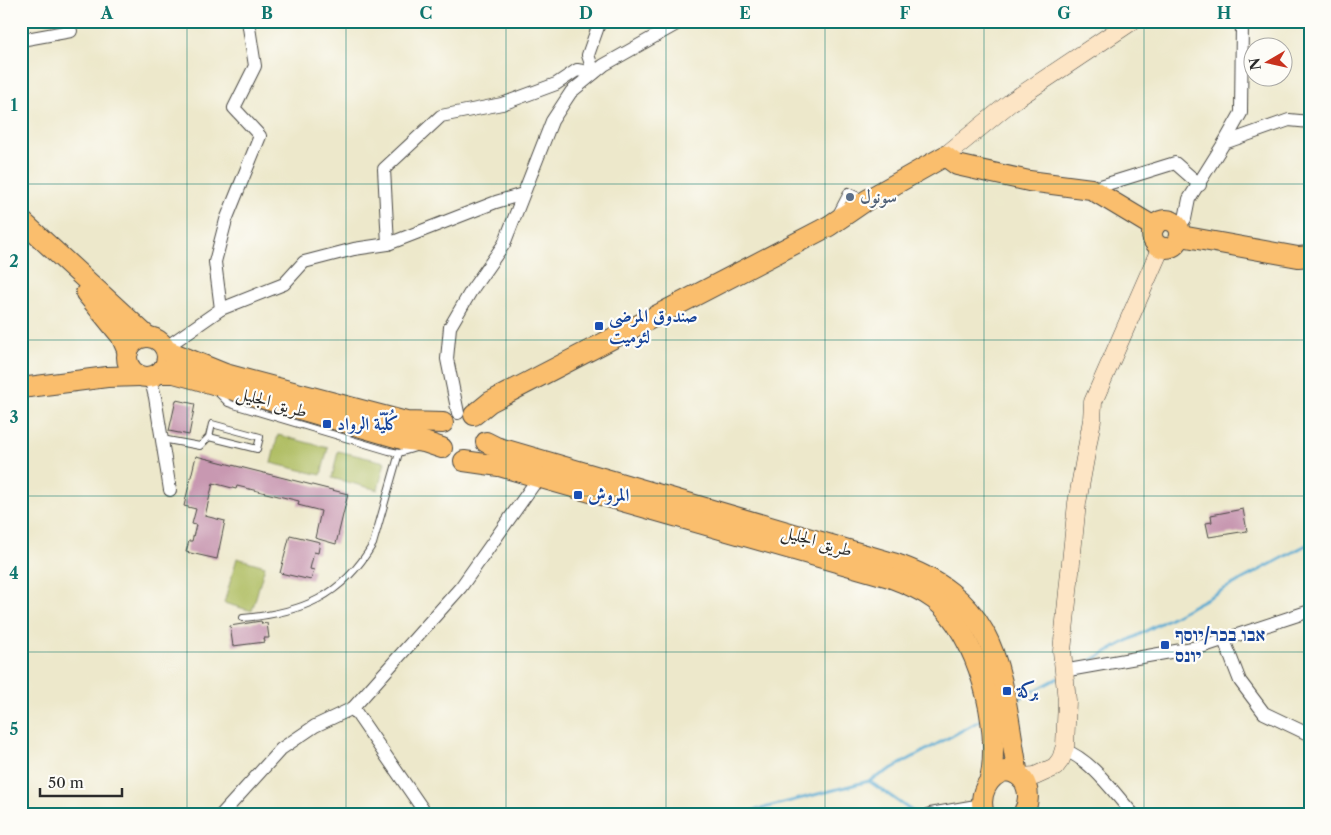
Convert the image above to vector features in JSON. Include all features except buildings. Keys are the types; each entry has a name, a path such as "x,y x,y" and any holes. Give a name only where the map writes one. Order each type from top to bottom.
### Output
{"main road":[{"path":"458,417 484,426 486,442 478,455 464,461 448,456 435,445 439,435 458,417 829,226 867,200 945,156 957,165 1029,181 1091,190 1154,227"},
{"name":"طريق الجليل","path":"21,220 160,345 225,374 406,422 458,417"},
{"path":"1180,232 1173,247 1161,247 1153,239 1154,227 1160,221 1168,220 1180,232 1298,257 1310,256"},
{"name":"طريق الجليل","path":"44,242 121,336 128,353"},
{"path":"21,378 115,364 128,353 136,341 160,345 166,365 151,375 129,365 128,353"},
{"name":"طريق الجليل","path":"21,388 107,377 174,373 402,439 435,445"},
{"name":"طريق الجليل","path":"486,442 496,447 893,563 929,577 948,589 969,607 984,628 996,661 1020,776 1026,785 1026,806"},
{"name":"طريق الجليل","path":"464,461 499,466 889,576 910,585 934,600 953,619 968,642 978,670 992,728 994,752 990,780 984,791 983,809"},
{"path":"990,780 1005,771 1020,776"}],"street":[{"path":"221,309 215,262 226,220 260,136 234,108 255,66 248,21"},
{"path":"594,73 588,54 600,21"},
{"path":"458,417 447,359 450,327 471,291 504,244 552,121 571,92 604,64 682,21"},
{"path":"945,156 1010,102 1132,21"},
{"path":"1180,232 1190,199 1241,113 1242,21"},
{"path":"21,40 71,31"},
{"path":"388,244 384,169 441,116 502,104 556,84 577,70 594,73"},
{"path":"1224,143 1289,120 1310,122"},
{"path":"1091,190 1175,163 1200,185"},
{"path":"160,345 221,309 284,284 304,262 354,249 388,244 496,202 522,194"},
{"path":"1026,806 1039,786 1050,782 1065,772 1070,765 1062,651 1077,503 1092,420 1093,402 1161,247"},
{"path":"151,375 170,490"},
{"path":"222,814 281,749 315,726 353,708 461,587 538,477"},
{"path":"1063,671 1204,646 1310,611"},
{"path":"1224,640 1240,681 1264,713 1310,736"},
{"path":"353,708 426,814"},
{"path":"1020,776 1046,773 1068,751"},
{"path":"1068,751 1087,764 1133,814"},
{"path":"930,814 983,809"}],"lane":[{"path":"209,384 224,399 234,405 399,454 435,445"},
{"path":"162,439 200,446 209,437 212,424 260,437 257,449 209,437"},
{"path":"243,618 270,616 298,610 326,594 344,580 373,544 399,454"}],"green space":[{"path":"278,435 328,448 321,475 271,463"},
{"path":"338,451 385,462 378,490 332,478"},
{"path":"237,558 265,566 252,611 224,603"}],"waterway":[{"path":"1090,661 1310,543"},
{"path":"1013,702 1058,678"},
{"path":"740,814 869,781 983,719"},
{"path":"869,781 916,814"}],"place":[{"name":"سونول","path":"850,197"},
{"name":"صندوق المرضى لئوميت","path":"599,326"},
{"name":"كُلّيّة الرواد","path":"327,424"},
{"name":"المروش","path":"578,495"},
{"name":"אבו בכר/יוסף יונס","path":"1165,645"},
{"name":"بركة","path":"1007,691"}]}
